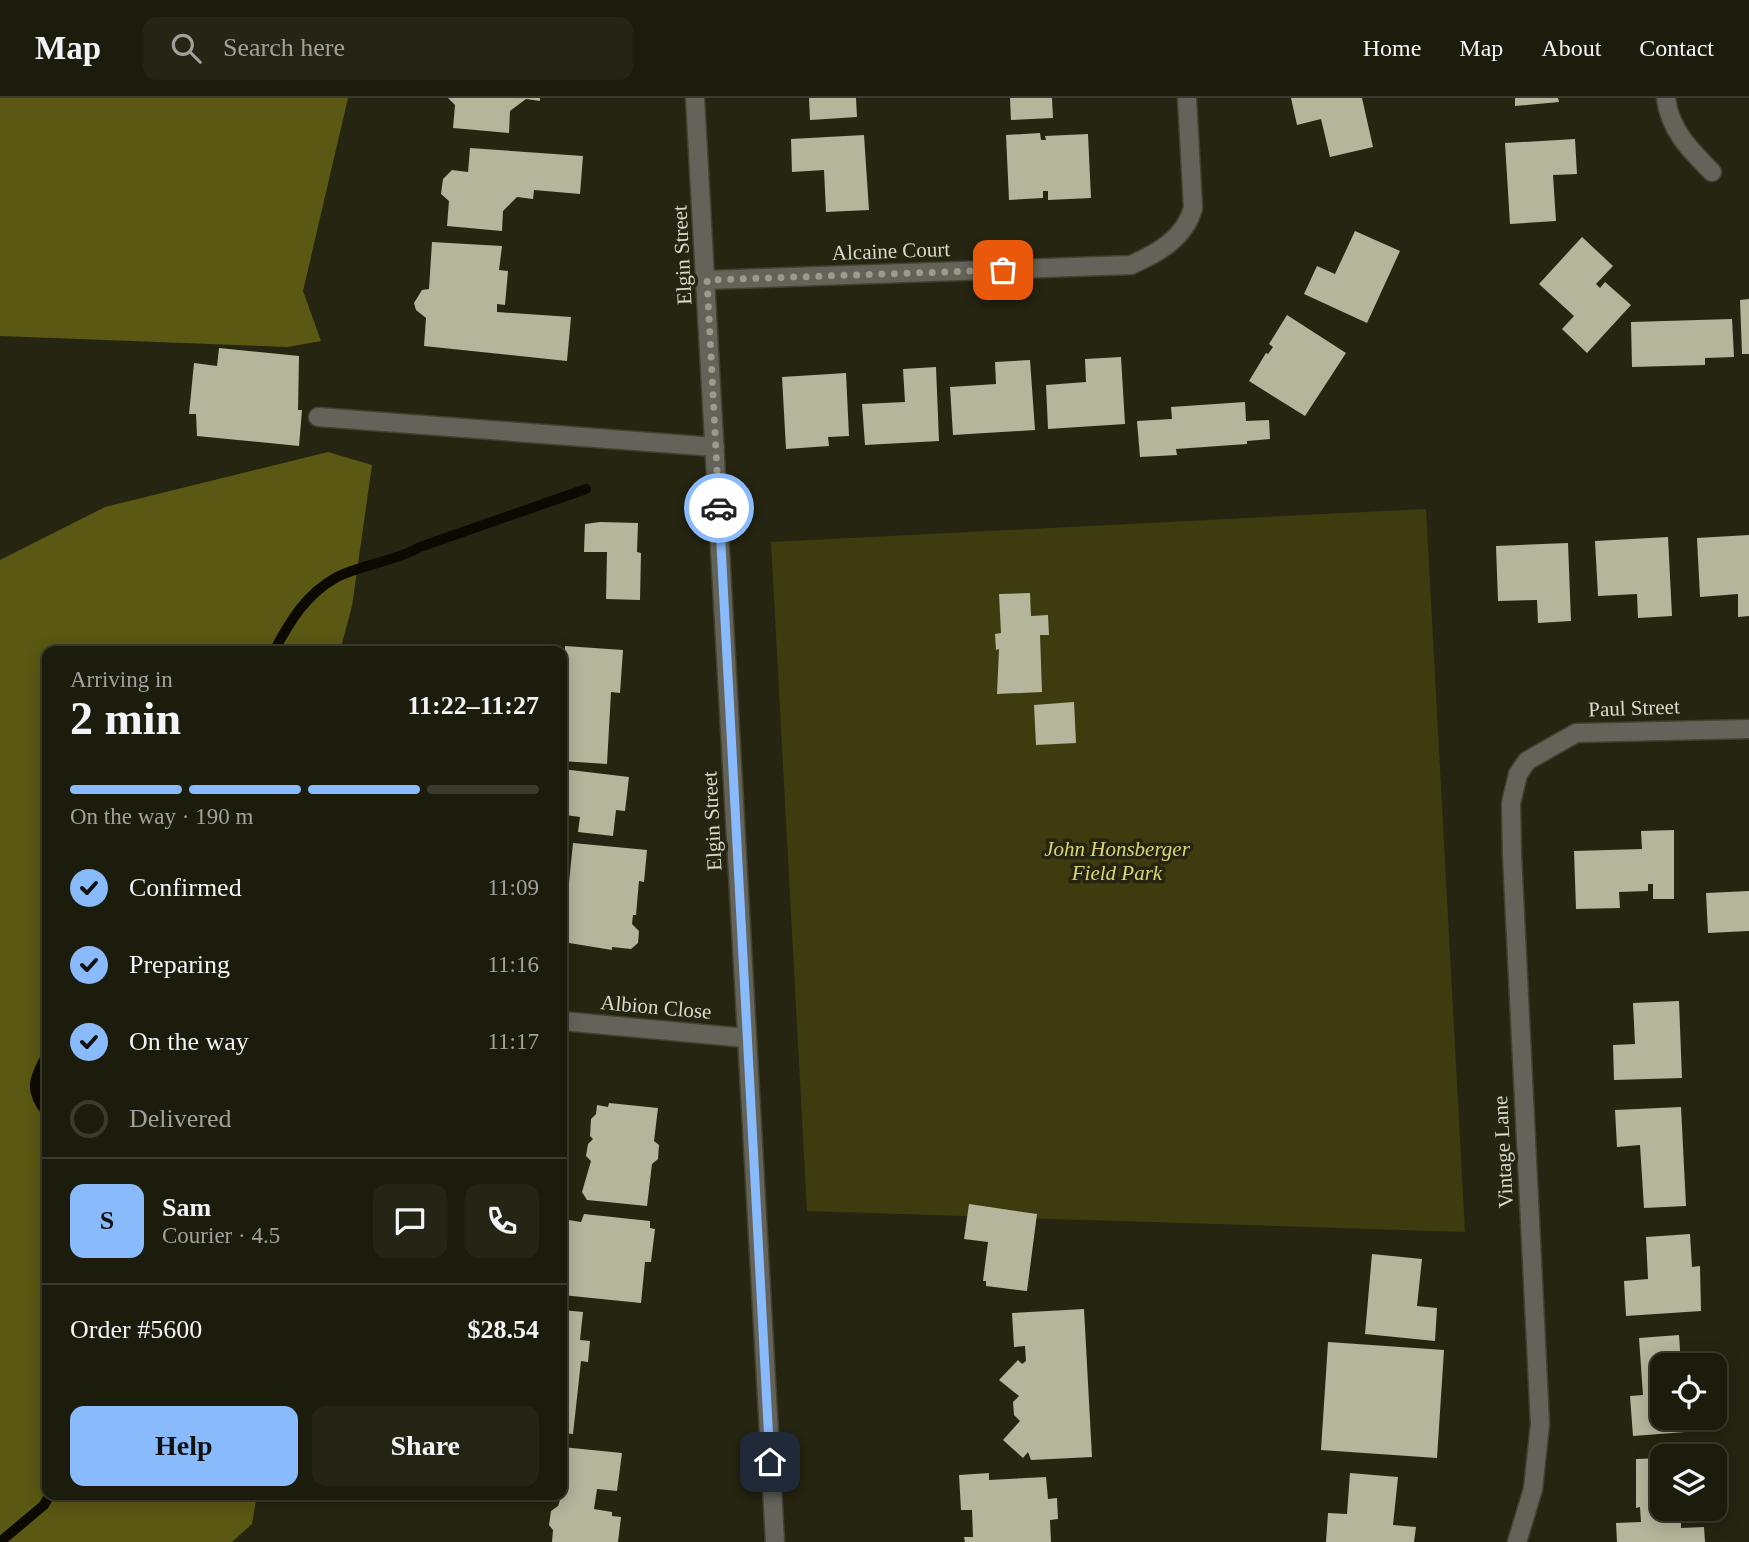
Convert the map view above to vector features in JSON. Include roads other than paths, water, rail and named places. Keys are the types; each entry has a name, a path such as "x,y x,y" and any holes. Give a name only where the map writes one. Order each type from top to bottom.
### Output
{"street":[{"name":"Elgin Street","path":"695,98 775,1542"},
{"name":"Alcaine Court","path":"707,280 1131,265 1161,252 1189,223 1193,208 1187,98"},
{"path":"1666,98 1667,108 1683,143 1712,172"},
{"path":"318,417 715,447"},
{"name":"Paul Street","path":"1527,761 1576,733 1749,729"},
{"name":"Vintage Lane","path":"1517,1542 1533,1489 1540,1424 1511,803 1518,774 1527,761"},
{"name":"Albion Close","path":"567,1021 746,1038"}],"waterway":[{"path":"277,646 308,600 337,577 586,489"},
{"path":"42,1065 35,1085 37,1098 42,1106"},
{"path":"0,1542 47,1500"}],"park label":[{"name":"John Honsberger Field Park","path":"1117,861"}]}
